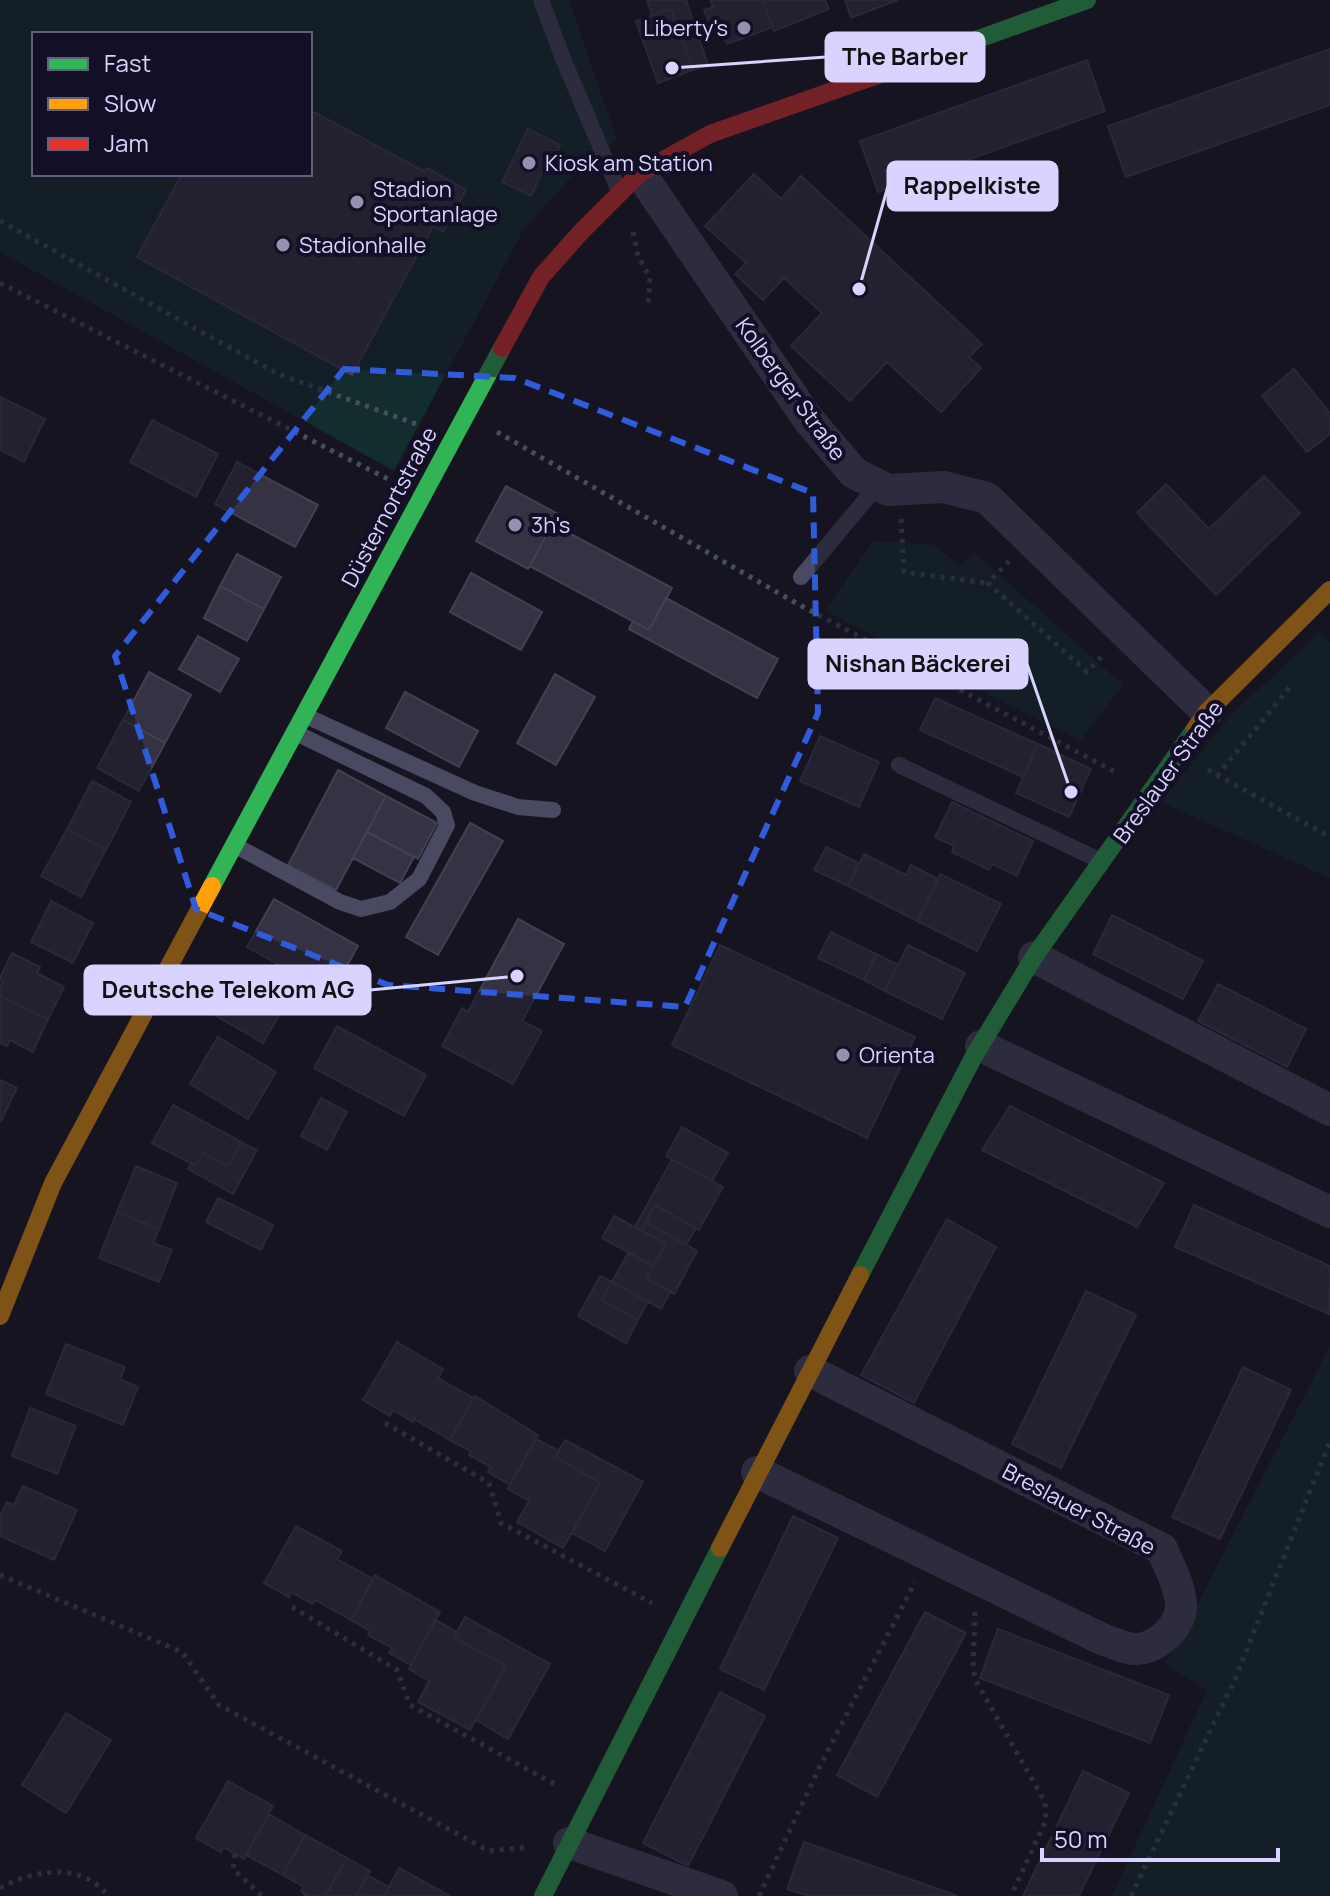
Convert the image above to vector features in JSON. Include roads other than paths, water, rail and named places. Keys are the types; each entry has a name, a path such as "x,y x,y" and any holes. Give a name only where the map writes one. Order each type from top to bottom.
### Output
{"street":[{"name":"Düsternortstraße","path":"0,1316 53,1183 541,277 676,151 710,134 1087,0"},
{"name":"Kolberger Straße","path":"638,186 808,419 854,473 888,487"},
{"path":"888,487 944,487 987,498 1207,712"},
{"name":"Breslauer Straße","path":"543,1896 757,1472 981,1046 1034,957 1207,712 1326,602"},
{"path":"1034,957 1330,1110"},
{"path":"981,1046 1330,1212"},
{"name":"Breslauer Straße","path":"757,1472 1104,1640 1135,1650 1155,1646 1174,1626 1182,1608 1178,1587 1162,1549 810,1371"},
{"path":"569,1843 722,1896"}],"lane":[{"path":"541,0 564,61 638,186"},
{"path":"801,577 888,487"},
{"path":"305,715 475,793 518,807 553,810"},
{"path":"235,845 340,902 361,909 390,902 419,879 447,825 443,812 426,796 295,733"},
{"path":"899,765 1102,861"}],"place":[{"name":"Liberty's","path":"744,28"},
{"name":"The Barber","path":"672,68"},
{"name":"Kiosk am Station","path":"529,163"},
{"name":"Stadion Sportanlage","path":"357,202"},
{"name":"Stadionhalle","path":"283,245"},
{"name":"Rappelkiste","path":"859,289"},
{"name":"3h's","path":"515,525"},
{"name":"Nishan Bäckerei","path":"1071,792"},
{"name":"Deutsche Telekom AG","path":"517,976"},
{"name":"Orienta","path":"843,1055"}]}
